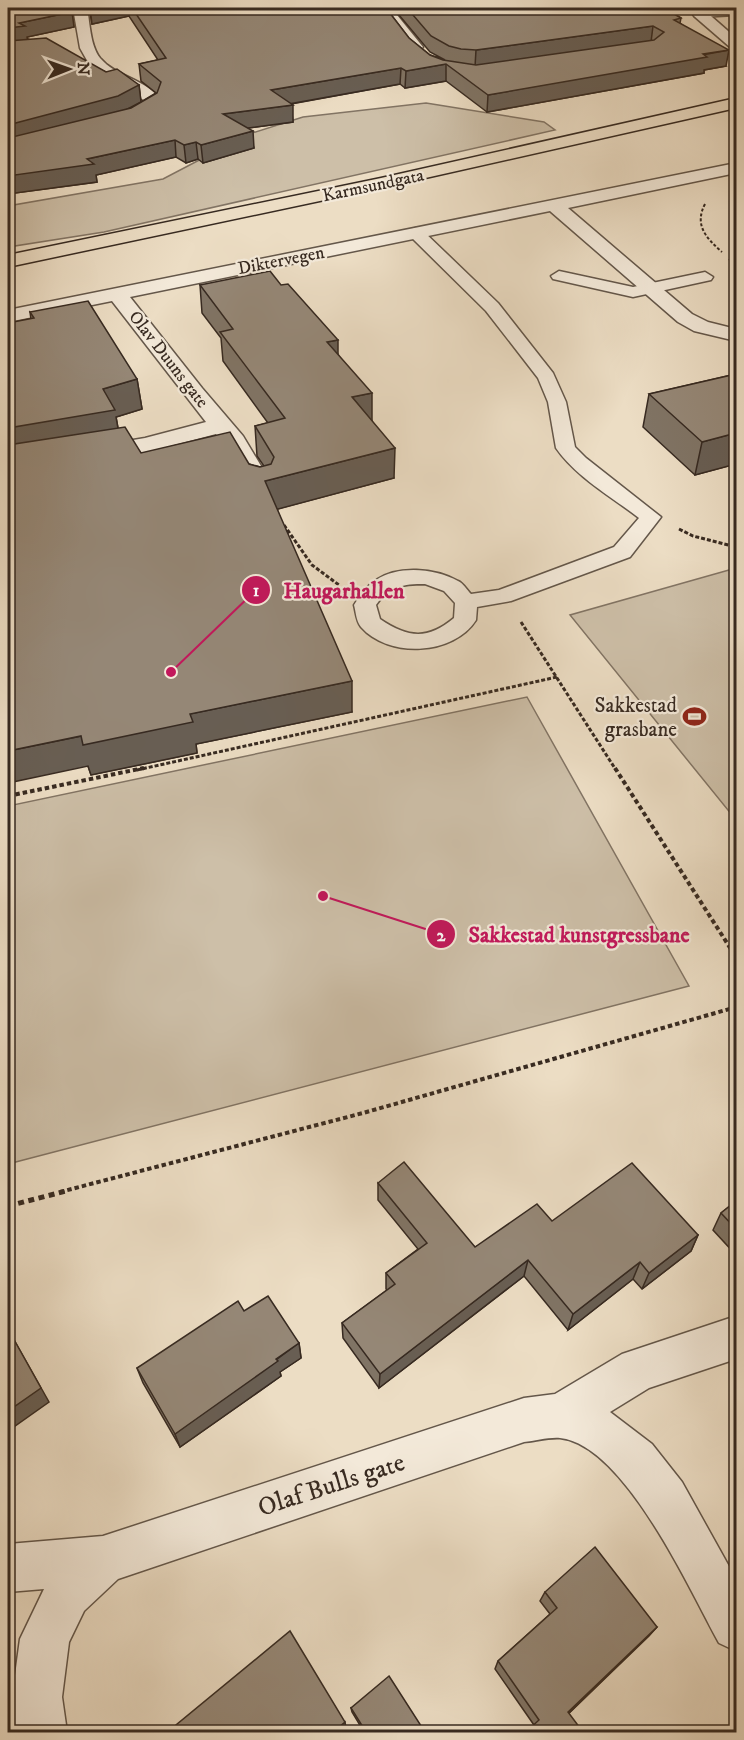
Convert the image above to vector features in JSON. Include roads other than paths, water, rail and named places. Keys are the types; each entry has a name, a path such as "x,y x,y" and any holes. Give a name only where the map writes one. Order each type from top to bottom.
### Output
{"highway":[{"name":"Karmsundgata","path":"8,261 381,183 736,102"},
{"name":"Karmsundgata","path":"8,270 736,117"}],"street":[{"path":"80,8 87,44 95,62 140,89 153,100 151,106 143,112 106,125"},
{"path":"392,8 389,12 390,16 423,57"},
{"path":"694,10 736,11"},
{"path":"694,10 736,45"},
{"path":"66,46 87,44"},
{"name":"Diktervegen","path":"8,316 727,170"},
{"path":"554,205 693,323 721,334 736,335"},
{"name":"Olav Duuns gate","path":"116,293 235,441 262,488"},
{"name":"Olav Duuns gate","path":"8,468 147,445 221,425"},
{"name":"Olaf Bulls gate","path":"8,1568 103,1560 524,1420 561,1416 638,1370 736,1338"},
{"name":"Olaf Bulls gate","path":"561,1416 599,1430 636,1460 665,1499 736,1626"},
{"name":"Olaf Bulls gate","path":"41,1732 36,1697 45,1639 67,1594 103,1560"}],"lane":[{"path":"416,233 492,307 547,377 557,402 566,448 579,462 651,517 622,552 503,596 466,602"},
{"path":"559,276 633,292 705,277"},
{"path":"426,577 452,586 466,602 465,620 448,635 420,642 391,637 370,623 364,605 376,588 399,578 426,577"}],"place":[{"name":"Haugarhallen","path":"171,672"},
{"name":"Sakkestad grasbane","path":"695,717"},
{"name":"Sakkestad kunstgressbane","path":"323,896"}]}
